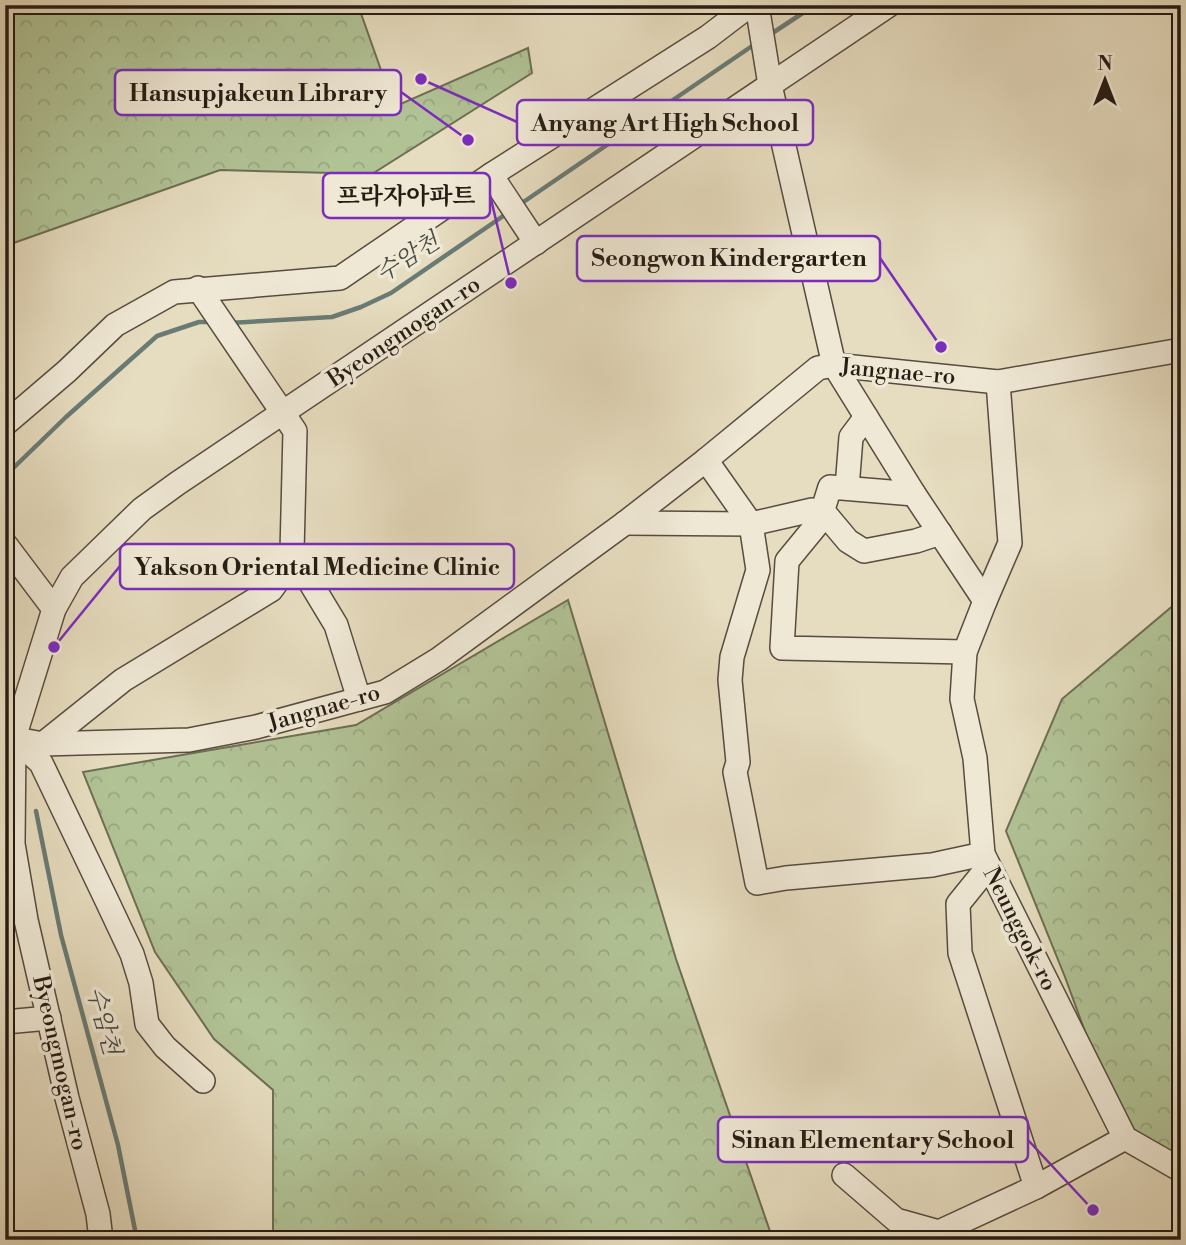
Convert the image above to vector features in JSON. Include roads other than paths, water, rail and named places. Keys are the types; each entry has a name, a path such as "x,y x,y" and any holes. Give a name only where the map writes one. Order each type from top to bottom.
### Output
{"street":[{"name":"Byeongmogan-ro","path":"101,1240 98,1214 67,1098 9,846 9,737 54,610 72,578 142,509 283,414 530,234 770,85 889,5"},
{"path":"5,424 115,325 174,292 203,296 340,278 495,181 755,7 770,85 834,365 914,494 985,601"},
{"path":"495,181 530,234"},
{"path":"43,744 123,680 271,590 286,569 292,552 295,431 203,296"},
{"name":"Jangnae-ro","path":"9,737 43,744 189,740 256,727 385,692 439,659 625,523 818,368 834,365 998,382 1181,350"},
{"name":"Neunggok-ro","path":"998,382 1010,543 965,652 962,699 975,758 986,860 1125,1138"},
{"path":"846,488 851,437 866,417"},
{"path":"706,460 751,524 758,570 732,657 730,680 738,762 735,772 757,883 986,860"},
{"path":"758,570 787,561 819,522 830,487 914,494"},
{"path":"625,523 751,524 812,510 827,516 848,541 864,551 916,541 940,533"},
{"path":"5,544 54,610"},
{"path":"292,552 336,625 359,699"},
{"path":"787,561 782,648 965,652"},
{"path":"9,737 41,763 132,954 141,983 147,1024 165,1047 203,1081"},
{"path":"986,860 958,904 960,953 1036,1187"},
{"path":"5,1021 49,1018"},
{"path":"844,1175 896,1220 939,1233 1036,1187 1125,1138 1181,1170"}],"waterway":[{"name":"수암천","path":"771,34 815,5"},
{"name":"수암천","path":"519,205 755,44"},
{"name":"수암천","path":"229,323 332,317 361,307 391,293 509,212"},
{"name":"수암천","path":"5,476 157,336 199,322 213,322"},
{"name":"수암천","path":"36,811 61,935 118,1145 137,1240"}],"place":[{"name":"Anyang Art High School","path":"421,79"},
{"name":"Hansupjakeun Library","path":"468,140"},
{"name":"프라자아파트","path":"511,283"},
{"name":"Seongwon Kindergarten","path":"941,347"},
{"name":"Yakson Oriental Medicine Clinic","path":"54,647"},
{"name":"Sinan Elementary School","path":"1093,1210"}]}
